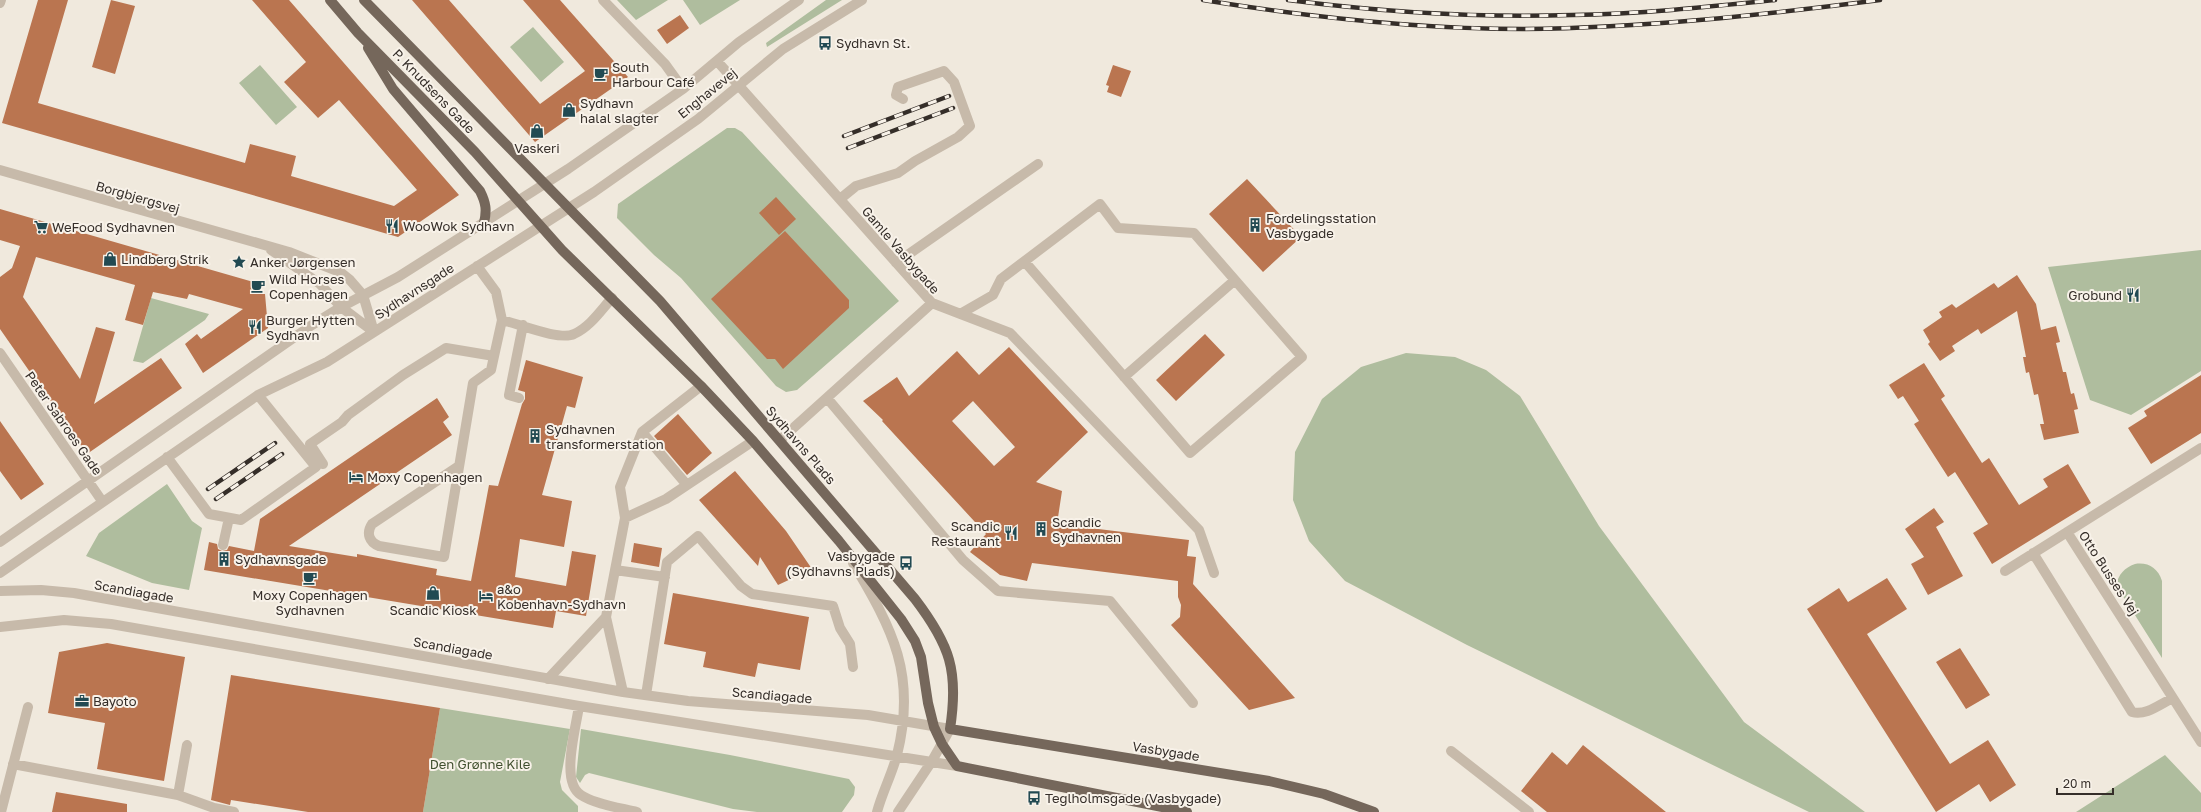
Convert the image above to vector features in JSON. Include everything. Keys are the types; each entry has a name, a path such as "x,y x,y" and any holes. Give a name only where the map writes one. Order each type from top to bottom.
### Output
{"main road":[{"name":"P. Knudsens Gade","path":"330,0 358,33 404,78 519,200 541,226"},
{"name":"P. Knudsens Gade","path":"364,0 568,208"},
{"path":"358,33 394,89 480,191 485,201 486,212 484,223"},
{"name":"Sydhavns Plads","path":"568,208 660,301 780,440 934,624 944,644 954,675 953,707 950,729"},
{"path":"541,226 562,250 701,386 753,441 840,541 901,619 915,641 921,657 928,703 934,727 942,744 957,766 1187,812"},
{"name":"Vasbygade","path":"950,729 1269,781 1324,794 1374,812"}],"street":[{"path":"604,0 665,64 683,89"},
{"name":"Enghavevej","path":"519,200 683,89 739,42 799,0"},
{"name":"Enghavevej","path":"541,226 698,119 783,49 862,0"},
{"name":"Gamle Vasbygade","path":"717,61 932,303 780,440"},
{"path":"840,199 856,186 898,173 915,161 958,137 970,126 954,82 944,71 898,87 896,95 903,99"},
{"path":"896,263 1038,164"},
{"name":"Borgbjergsvej","path":"0,170 268,248 289,252 340,272 350,280 363,295 374,332"},
{"name":"Sydhavnsgade","path":"0,542 312,325 341,307 398,277 519,200"},
{"path":"960,314 994,295 1001,279 1100,204 1118,228 1194,233 1302,357 1190,453 1025,262"},
{"name":"Sydhavnsgade","path":"0,573 102,501 258,395 327,362 541,226"},
{"name":"Borgbjergsvej","path":"268,248 320,284 341,307 374,332"},
{"path":"459,466 372,524 368,533 371,541 379,546 444,557 473,384 491,370 502,320 496,292 477,266"},
{"path":"1124,377 1235,280"},
{"path":"502,320 561,337 573,335 584,328 612,298"},
{"path":"932,303 1010,333 1199,530 1214,573"},
{"path":"519,398 509,395 523,325"},
{"path":"319,467 310,444 403,375 446,348 494,356"},
{"name":"Peter Sabroes Gade","path":"1,357 102,501"},
{"path":"623,692 606,617 625,518 620,487 642,432 701,386"},
{"path":"258,395 319,467"},
{"path":"827,398 962,560 998,591 1110,601 1193,703"},
{"path":"642,432 687,485"},
{"path":"625,518 666,499 753,441"},
{"name":"Otto Busses Vej","path":"2201,448 2067,532 2201,742"},
{"path":"167,457 209,514 241,520 319,467"},
{"path":"223,545 229,518"},
{"path":"2005,571 2067,532"},
{"path":"646,695 667,562 698,536 741,586 752,594 833,606 840,628 850,644 853,667"},
{"path":"840,541 878,605 896,643 905,684 903,721 897,756 877,812"},
{"path":"2033,553 2132,712 2139,714 2146,712 2173,698"},
{"path":"615,570 665,577"},
{"name":"Scandiagade","path":"0,591 41,590 74,593 623,692 688,701 868,716 950,729"},
{"path":"548,679 606,617"},
{"path":"0,627 64,620 112,624 579,706 957,766"},
{"path":"579,706 570,772 573,788 586,798 637,812"},
{"path":"1,812 28,708"},
{"path":"898,812 932,761 950,729"},
{"path":"178,795 187,745"},
{"path":"1451,751 1529,812"},
{"path":"13,764 178,795 214,808 234,812"}],"green space":[{"path":"617,0 668,0 636,20"},
{"path":"683,0 740,0 700,25"},
{"path":"826,0 842,0 767,47 766,43"},
{"path":"533,27 564,62 541,82 510,47"},
{"path":"260,65 297,107 276,125 239,83"},
{"path":"727,128 735,128 742,132 899,301 797,390 786,392 776,386 681,278 654,255 617,218 618,204"},
{"path":"2201,250 2201,371 2131,415 2090,400 2048,267"},
{"path":"151,298 209,314 205,320 143,363 133,361"},
{"path":"1406,353 1455,357 1486,370 1520,396 1599,526 1744,722 1865,812 1809,812 1467,645 1345,581 1309,541 1293,500 1295,452 1322,399 1361,367"},
{"path":"167,484 192,521 202,528 189,590 152,583 86,556 99,533"},
{"path":"2135,564 2144,564 2152,567 2158,573 2162,581 2162,658 2116,585 2122,572"},
{"name":"Den Grønne Kile","path":"440,708 570,729 560,782 562,790 578,806 578,812 423,812"},
{"path":"581,729 730,755 849,779 855,787 854,795 842,812 757,812 733,809 589,773 585,775 580,783 576,777"},
{"path":"2165,755 2201,793 2201,812 2076,812"}],"building":[{"path":"38,0 68,0 38,103 245,163 250,144 296,156 291,176 394,206 417,190 339,100 318,118 284,82 306,62 252,0 289,0 459,195 398,237 2,123"},
{"path":"111,0 135,6 115,74 92,67"},
{"path":"412,0 449,0 540,104 585,71 523,0 560,0 628,77 535,142"},
{"path":"680,15 689,28 667,44 657,30"},
{"path":"1113,65 1131,71 1121,97 1107,92 1109,86 1106,85"},
{"name":"Fordelingsstation Vasbygade","path":"1247,179 1301,237 1263,272 1209,214"},
{"path":"776,197 796,219 779,235 759,213"},
{"path":"0,209 260,284 262,294 265,294 268,328 203,373 185,344 197,334 201,339 243,309 189,294 187,299 153,292 143,325 125,320 135,285 36,257 23,297 80,379 96,327 115,332 94,404 161,358 182,388 87,454 0,329 0,277 12,268 20,246 0,240"},
{"path":"785,231 849,300 849,308 783,369 775,359 767,359 711,299"},
{"path":"2017,275 2036,304 2041,330 2056,326 2060,342 2056,343 2063,372 2066,372 2071,394 2074,393 2078,409 2074,410 2079,433 2044,440 2040,424 2044,424 2038,394 2034,395 2029,372 2026,373 2023,357 2026,357 2017,311 1981,334 1978,329 1952,346 1955,351 1940,361 1928,344 1930,342 1923,330 1942,317 1939,312 1952,304 1956,308 1994,283 1998,288"},
{"path":"1205,334 1225,355 1176,401 1156,380"},
{"name":"Scandic Sydhavnen","path":"1009,347 1088,432 1036,482 1062,491 1057,524 1189,540 1187,556 1196,557 1193,584 1295,698 1249,710 1171,625 1180,617 1181,605 1178,597 1178,581 1032,563 1027,581 1000,575 970,552 986,534 882,421 883,420 863,401 897,377 909,396 957,351 979,375","holes":["973,401 1015,447 994,466 952,421"]},
{"path":"526,360 583,377 575,408 567,406 542,495 572,501 564,547 520,539 515,577 566,586 572,551 596,555 586,616 556,611 553,628 204,570 209,542 217,544 218,549 222,551 227,550 229,546 254,551 260,519 437,398 449,417 443,422 452,435 289,546 357,557 357,554 437,569 436,575 471,581 489,485 498,486 522,404 525,399 525,392 518,390"},
{"path":"1924,363 1945,396 1941,399 1982,463 1989,458 2019,505 2048,487 2043,479 2068,464 2091,503 1992,564 1973,533 1988,524 1955,472 1948,477 1914,424 1919,421 1903,396 1898,399 1889,385"},
{"path":"2201,375 2201,433 2151,464 2128,428 2147,416 2144,411"},
{"path":"678,414 712,453 687,475 654,436"},
{"path":"0,421 44,484 21,500 0,471"},
{"path":"735,471 786,531 812,569 778,585 760,557 758,566 699,500"},
{"path":"1934,508 1944,522 1936,527 1963,576 1928,595 1911,564 1924,557 1905,529"},
{"path":"634,543 662,548 659,567 631,562"},
{"path":"1887,578 1907,609 1867,634 1950,764 1988,740 2016,785 1990,802 1979,784 1936,812 1807,609 1839,588 1848,602"},
{"path":"673,593 809,617 800,670 758,663 755,677 703,667 706,652 664,644"},
{"path":"107,643 185,657 164,781 97,769 105,723 48,713 59,652"},
{"path":"1960,648 1990,695 1966,709 1936,662"},
{"path":"231,675 440,708 423,812 308,812 231,800 230,805 211,800"},
{"path":"1583,745 1666,812 1547,812 1521,791 1552,752 1567,765"},
{"path":"56,792 127,804 127,812 52,812"}],"railway":[{"path":"1203,0 1283,12 1362,21 1442,27 1523,29 1613,26 1702,20 1880,0"},
{"path":"1288,0 1394,11 1501,16 1648,12 1775,0"},
{"path":"844,136 949,96"},
{"path":"848,148 953,108"},
{"path":"208,489 275,443"},
{"path":"216,499 282,454"}],"place":[{"name":"Sydhavn St.","path":"825,43"},
{"name":"South Harbour Café","path":"601,74"},
{"name":"Sydhavn halal slagter","path":"569,110"},
{"name":"Vaskeri","path":"537,131"},
{"name":"Fordelingsstation Vasbygade","path":"1255,225"},
{"name":"WooWok Sydhavn","path":"392,226"},
{"name":"WeFood Sydhavnen","path":"41,227"},
{"name":"Lindberg Strik","path":"110,259"},
{"name":"Anker Jørgensen","path":"239,262"},
{"name":"Wild Horses Copenhagen","path":"258,286"},
{"name":"Grobund","path":"2133,295"},
{"name":"Burger Hytten Sydhavn","path":"255,327"},
{"name":"Sydhavnen transformerstation","path":"535,436"},
{"name":"Moxy Copenhagen","path":"356,477"},
{"name":"Scandic Sydhavnen","path":"1041,529"},
{"name":"Scandic Restaurant","path":"1011,533"},
{"name":"Sydhavnsgade","path":"224,559"},
{"name":"Vasbygade (Sydhavns Plads)","path":"906,563"},
{"name":"Moxy Copenhagen Sydhavnen","path":"310,578"},
{"name":"Scandic Kiosk","path":"433,593"},
{"name":"a&o Kobenhavn-Sydhavn","path":"486,596"},
{"name":"Bayoto","path":"82,701"},
{"name":"Teglholmsgade (Vasbygade)","path":"1034,798"}]}
